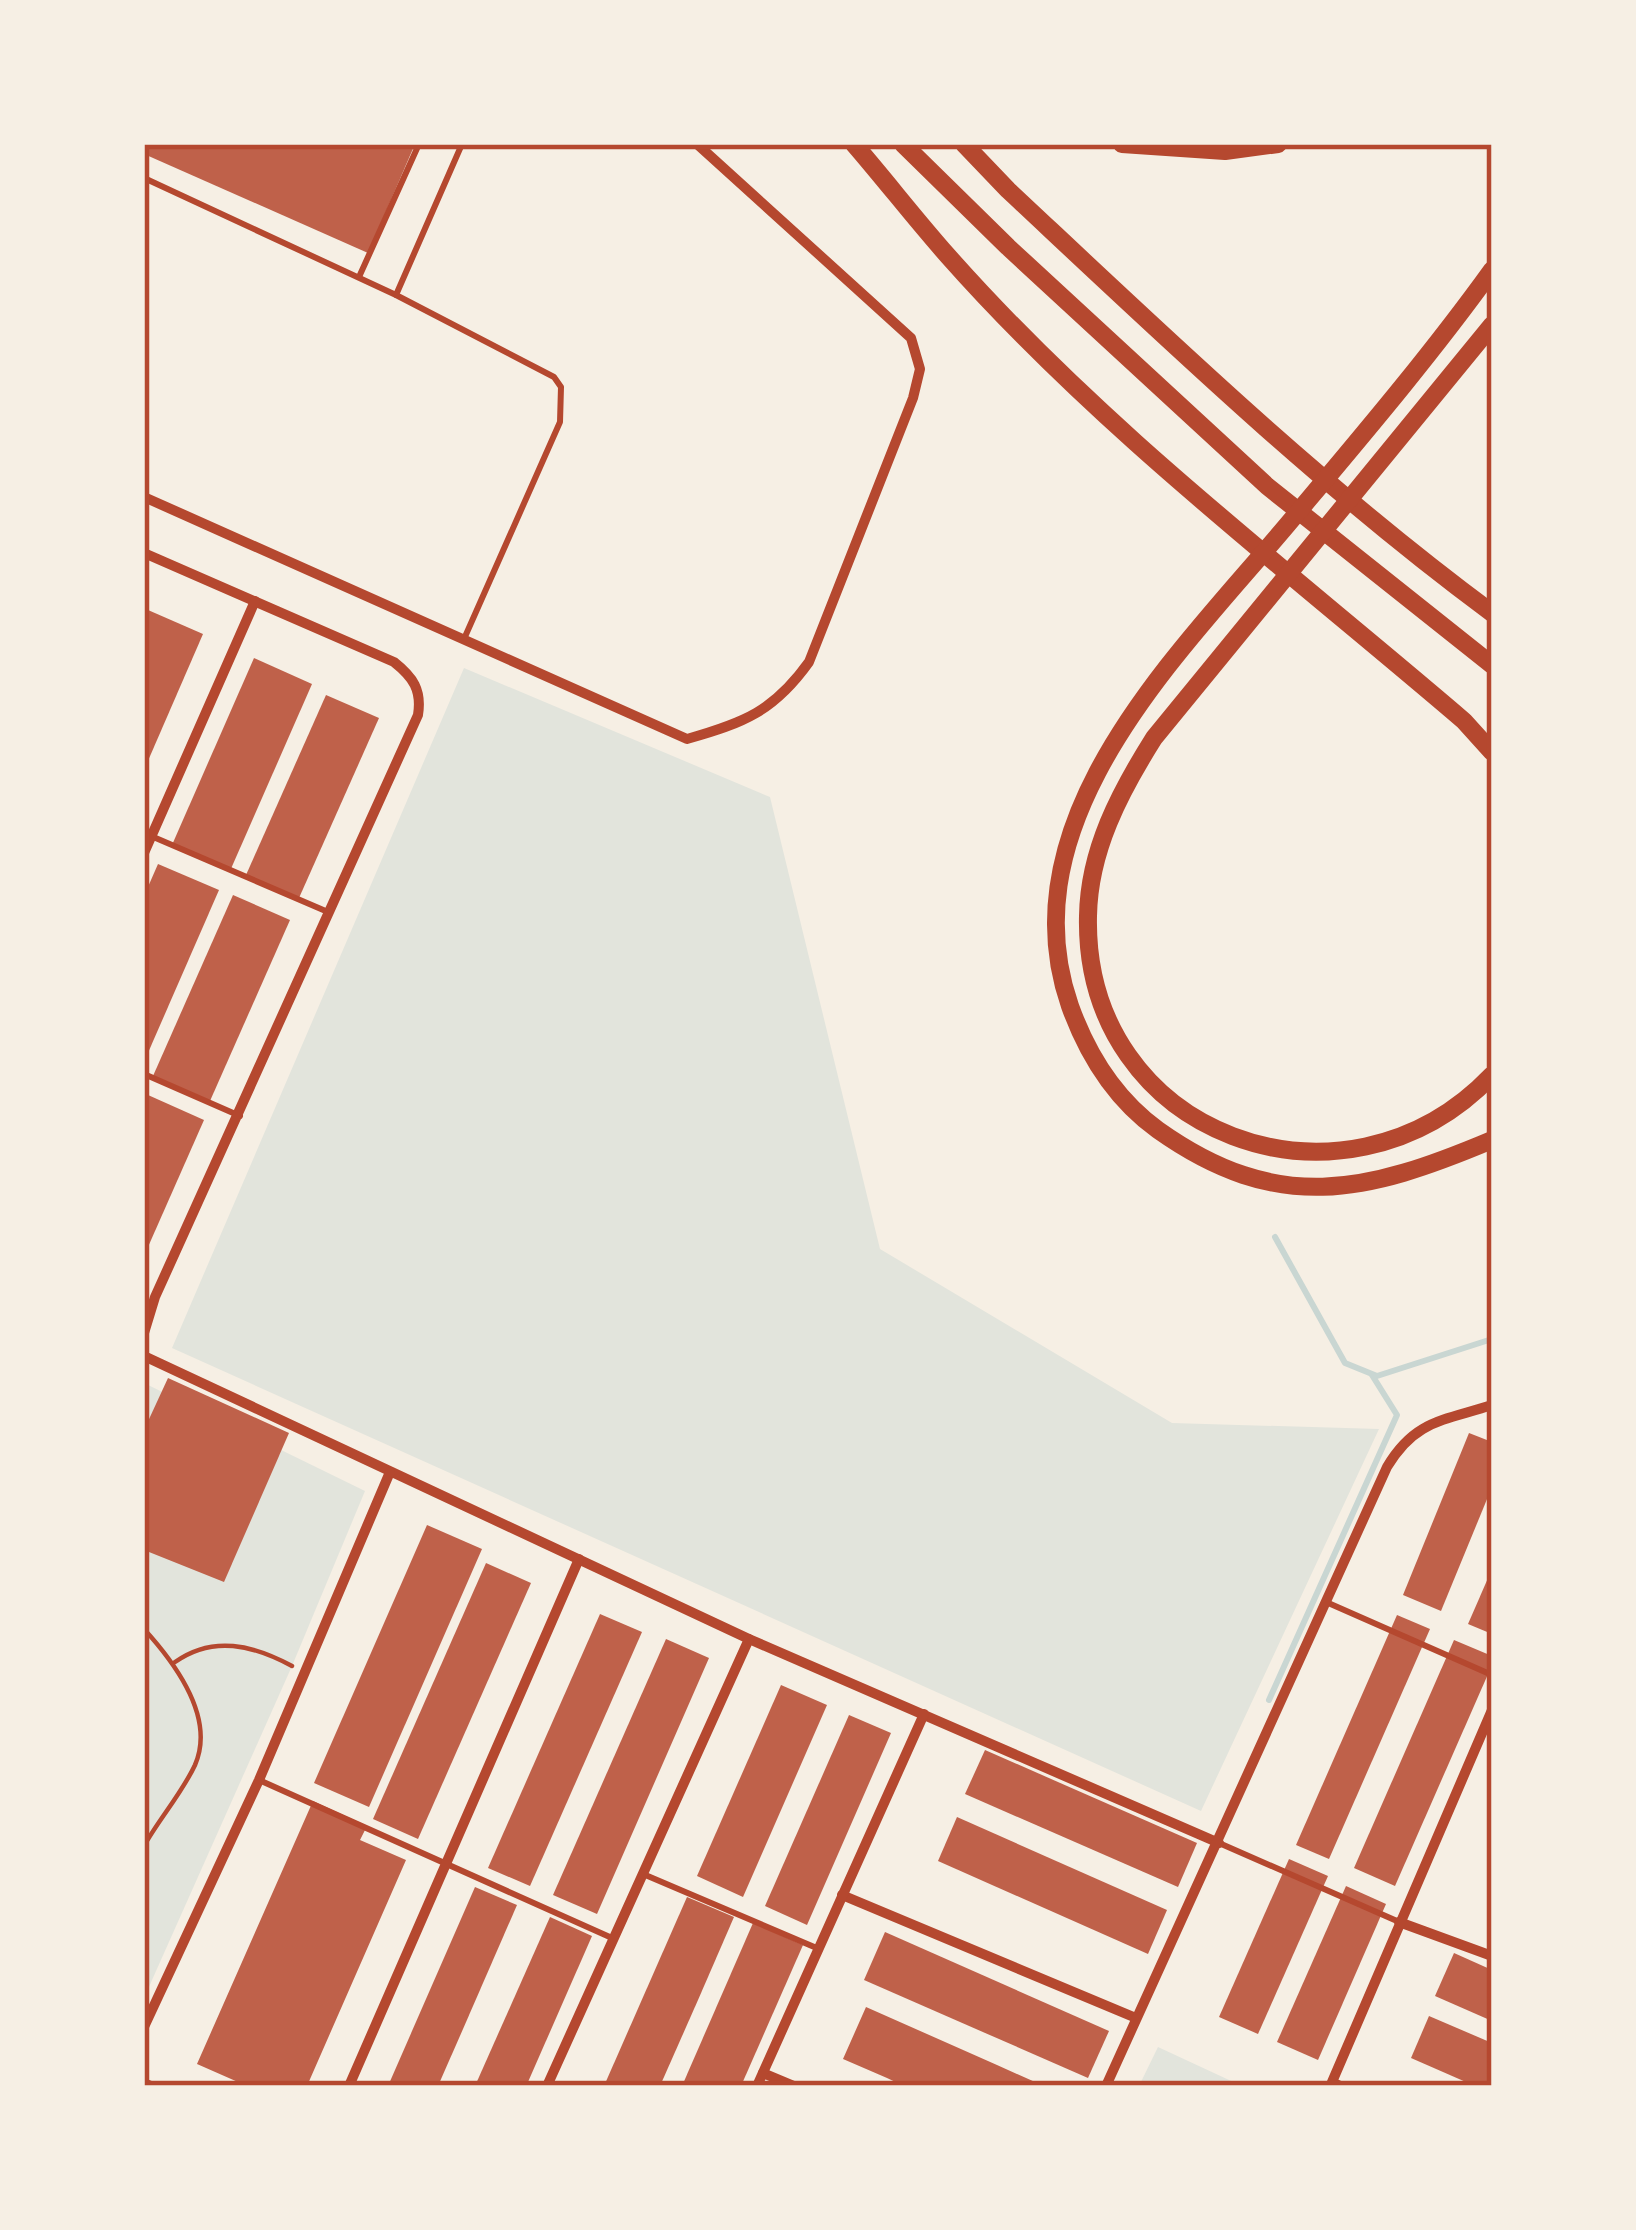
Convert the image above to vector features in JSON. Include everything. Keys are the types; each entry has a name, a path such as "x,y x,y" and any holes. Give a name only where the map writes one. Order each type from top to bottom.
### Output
{"highway":[{"path":"854,144 950,258 1092,400 1232,527 1464,721 1492,752"},
{"path":"903,144 1267,486 1492,665"},
{"path":"964,144 1294,456 1492,613"},
{"path":"1122,144 1226,151 1279,144"},
{"path":"1492,270 1403,387 1117,737 1091,782 1065,853 1057,911 1064,989 1084,1042 1119,1095 1150,1124 1223,1168 1264,1182 1327,1189 1429,1166 1492,1140"},
{"path":"1492,325 1154,738 1128,779 1101,842 1089,890 1088,938 1096,989 1112,1031 1140,1072 1176,1106 1219,1132 1289,1152 1341,1153 1388,1143 1447,1115 1492,1075"}],"street":[{"path":"144,497 687,739 767,709 809,662 913,398 920,369 911,338 698,144"},
{"path":"144,553 373,652 410,674 418,688 418,715 155,1298 144,1333"},
{"path":"144,853 255,601"},
{"path":"144,1356 749,1639 1219,1844"},
{"path":"1106,2086 1403,1440 1423,1428 1492,1405"},
{"path":"144,2027 260,1780 390,1472"},
{"path":"349,2086 579,1559"},
{"path":"547,2086 749,1639"},
{"path":"1336,2084 1492,1710"},
{"path":"757,2086 924,1714"},
{"path":"842,1895 1136,2018"},
{"path":"1400,1922 1492,1956"},
{"path":"763,2073 794,2086"}],"lane":[{"path":"359,277 419,144"},
{"path":"396,295 462,144"},
{"path":"144,178 396,295 554,377 561,387 560,422 463,642"},
{"path":"148,835 331,913"},
{"path":"144,1074 240,1116"},
{"path":"1326,1602 1492,1675"},
{"path":"260,1780 614,1939"},
{"path":"1219,1844 1400,1922"},
{"path":"643,1874 819,1949"},
{"path":"144,2081 156,2086"}],"path":[{"path":"144,1629 172,1664 199,1718 200,1749 194,1768 144,1846"},
{"path":"172,1664 191,1651 227,1645 244,1646 292,1666"}],"shaded area":[{"path":"464,668 770,797 880,1249 1172,1423 1379,1429 1201,1811 172,1348"},
{"path":"144,1383 365,1491 144,1998"},
{"path":"1158,2047 1242,2086 1139,2086"}],"building":[{"path":"144,144 415,144 368,253 144,154"},
{"path":"148,610 203,634 144,770 144,619"},
{"path":"254,658 312,684 230,871 172,845"},
{"path":"326,695 379,718 299,898 246,875"},
{"path":"158,864 219,890 144,1062 144,896"},
{"path":"233,895 290,920 210,1101 153,1076"},
{"path":"148,1095 204,1120 144,1256 144,1104"},
{"path":"168,1378 289,1433 224,1582 144,1550 144,1430"},
{"path":"1469,1433 1492,1442 1492,1487 1441,1611 1403,1595"},
{"path":"427,1525 482,1549 369,1807 314,1783"},
{"path":"486,1563 531,1583 418,1839 373,1819"},
{"path":"1492,1569 1492,1634 1468,1624"},
{"path":"600,1614 642,1632 530,1886 488,1868"},
{"path":"1397,1615 1430,1629 1329,1859 1296,1845"},
{"path":"666,1639 709,1658 597,1914 553,1895"},
{"path":"1454,1640 1492,1656 1492,1665 1395,1886 1354,1868"},
{"path":"781,1685 827,1705 743,1897 697,1876"},
{"path":"849,1715 891,1733 807,1925 765,1906"},
{"path":"985,1750 1197,1843 1178,1887 965,1794"},
{"path":"313,1801 367,1826 360,1840 406,1860 307,2086 247,2086 197,2064"},
{"path":"957,1817 1167,1910 1148,1954 938,1861"},
{"path":"1289,1859 1328,1876 1258,2034 1219,2017"},
{"path":"1346,1886 1386,1904 1318,2060 1277,2042"},
{"path":"475,1887 517,1905 463,2029 438,2086 388,2086"},
{"path":"687,1897 734,1917 698,2000 660,2086 604,2086"},
{"path":"550,1917 592,1936 528,2082 526,2086 475,2086"},
{"path":"753,1923 803,1945 741,2086 682,2086"},
{"path":"885,1932 1109,2031 1088,2078 864,1980"},
{"path":"1454,1953 1492,1970 1492,2021 1435,1996"},
{"path":"866,2007 1044,2086 904,2086 843,2059"},
{"path":"1429,2016 1492,2043 1492,2086 1475,2086 1411,2058"}],"waterway":[{"path":"1275,1237 1345,1363 1377,1376 1492,1339"},
{"path":"1269,1700 1397,1415 1372,1375"}]}
